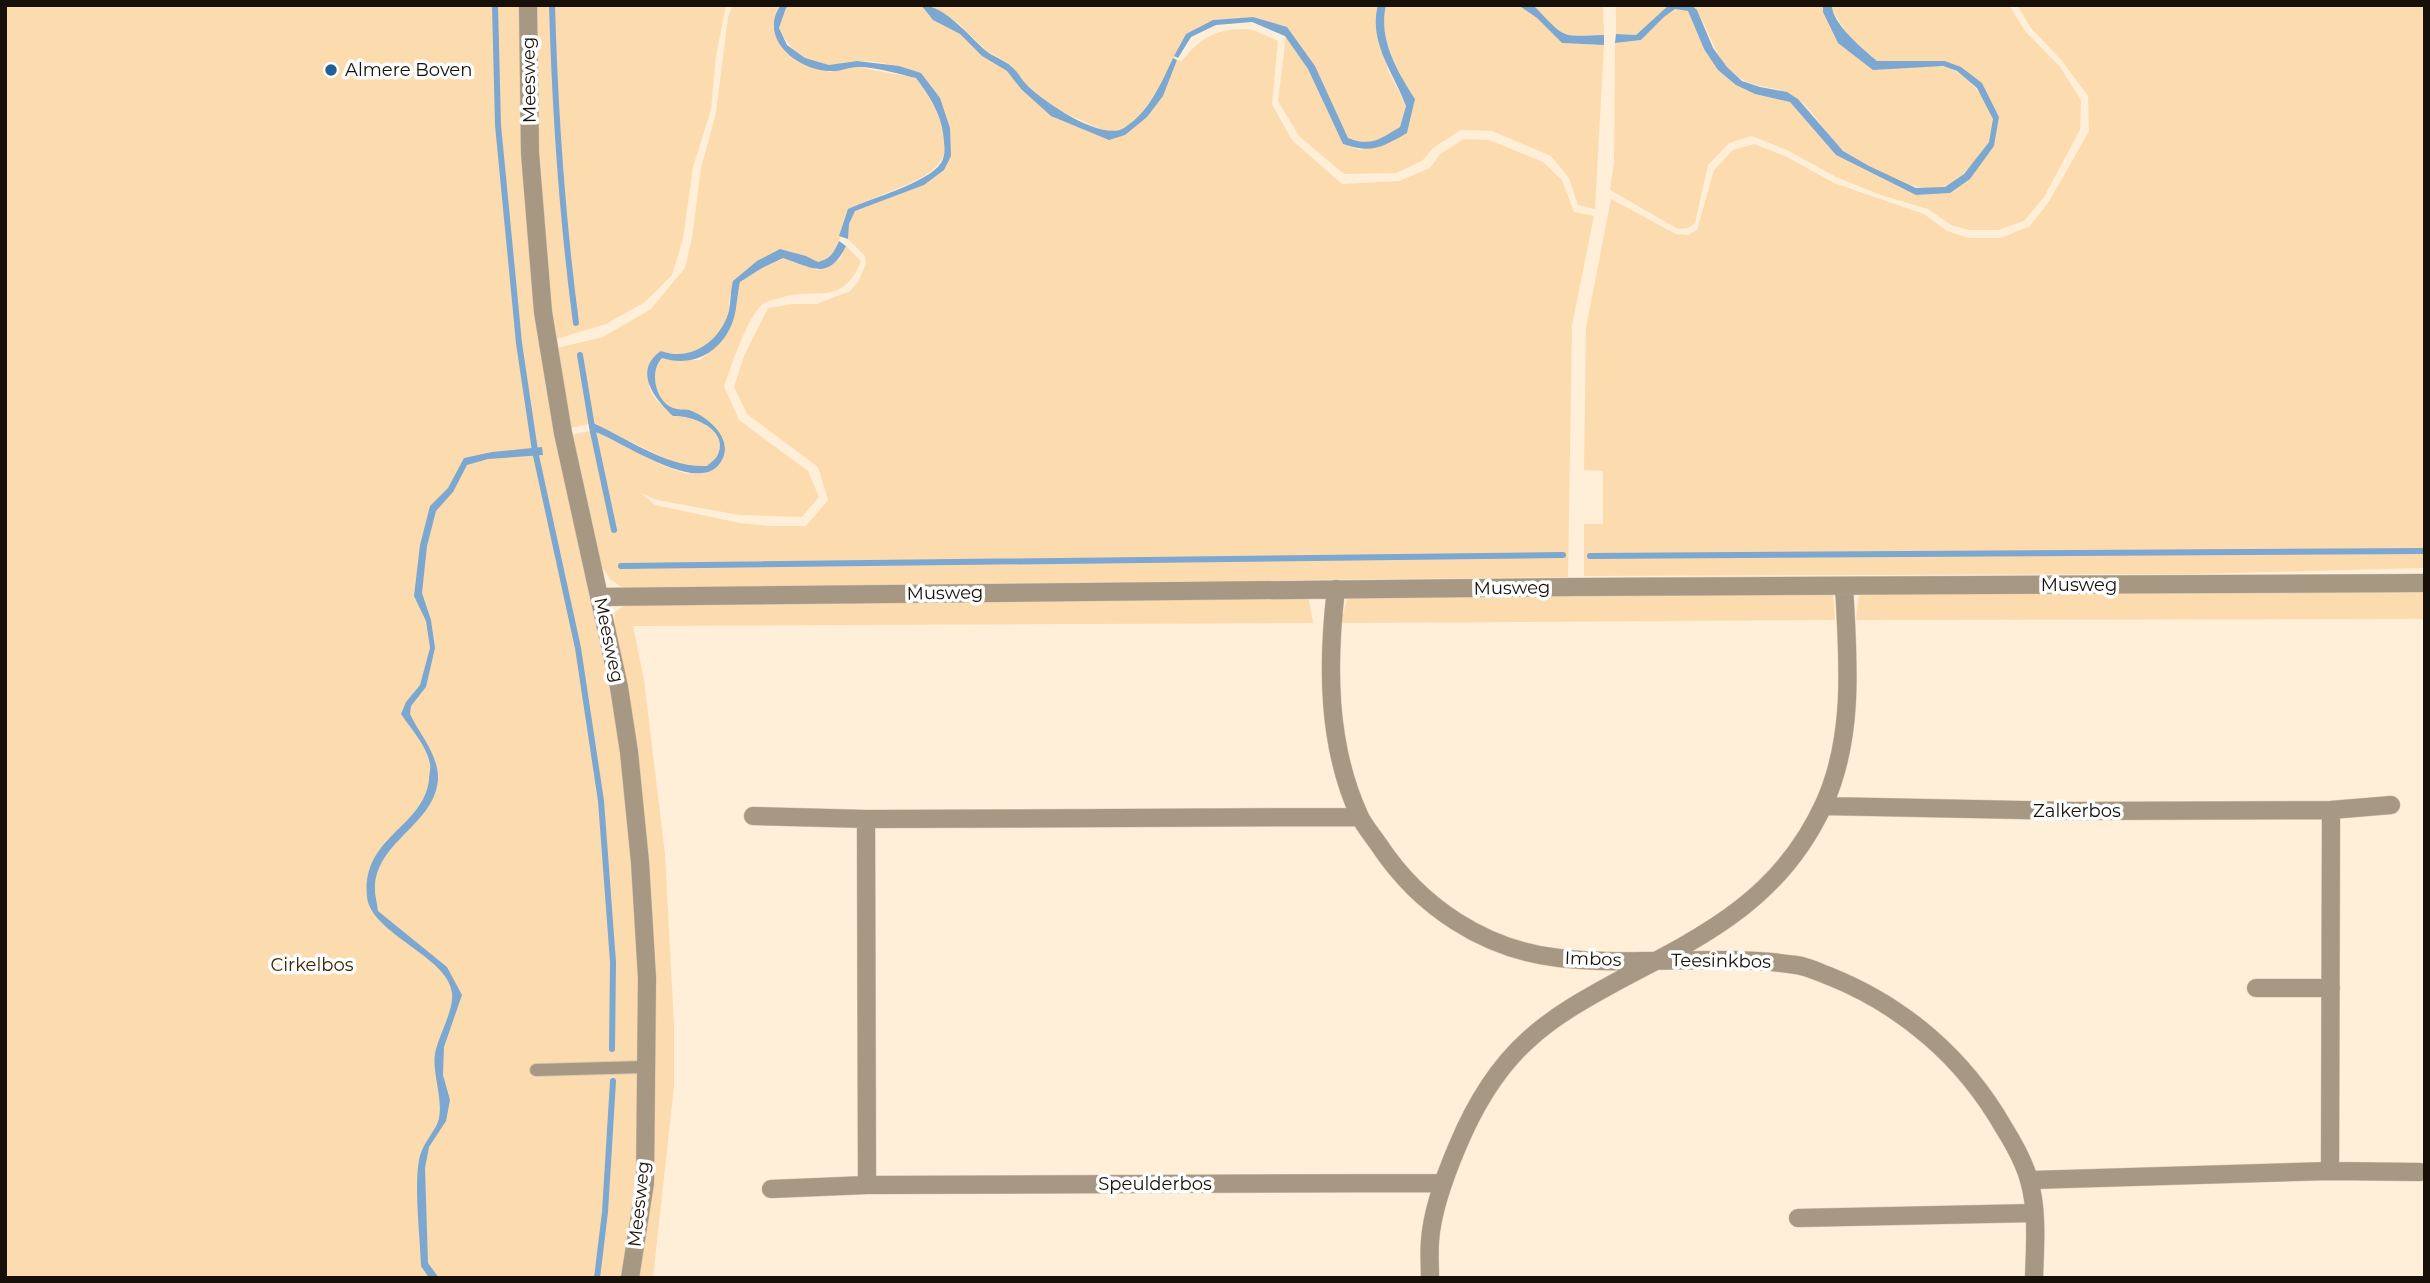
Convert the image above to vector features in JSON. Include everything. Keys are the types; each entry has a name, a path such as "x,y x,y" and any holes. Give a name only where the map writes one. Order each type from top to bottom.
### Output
{"street":[{"name":"Meesweg","path":"528,5 530,153 543,312 563,433 621,700 640,862 647,978 644,1067 645,1183 630,1278"},
{"name":"Musweg","path":"600,597 1336,589 2425,583"},
{"path":"1659,960 1727,921 1756,897 1790,860 1824,806 1836,774 1846,722 1848,660 1844,586"},
{"name":"Imbos","path":"1336,589 1330,642 1333,716 1342,761 1360,817 1389,860 1416,892 1460,925 1488,939 1557,958 1659,960"},
{"name":"Zalkerbos","path":"1824,806 2074,811 2331,810 2391,805"},
{"path":"2330,1171 2331,810"},
{"path":"753,816 1360,817"},
{"path":"866,818 867,1185"},
{"name":"Teesinkbos","path":"1430,1278 1430,1239 1443,1183 1469,1119 1502,1068 1528,1039 1567,1010 1659,960 1744,959 1800,965 1851,985 1914,1023 1956,1060 1990,1103 2014,1144 2029,1180 2034,1213 2034,1278"},
{"path":"2256,988 2331,988"},
{"path":"2029,1180 2330,1171 2420,1172"},
{"name":"Speulderbos","path":"771,1189 867,1185 1443,1183"},
{"path":"1798,1218 2034,1213"}],"lane":[{"path":"536,1070 644,1067"}],"green space":[{"name":"Cirkelbos","path":"5,5 526,5 542,360 614,702 634,862 638,956 637,1161 624,1278 5,1278"},
{"path":"536,5 726,5 716,56 711,110 693,167 683,239 672,275 645,302 606,324 553,340 539,192"},
{"path":"733,5 781,5 773,27 786,53 830,72 857,67 916,78 936,110 945,134 945,153 936,167 921,178 849,209 839,241 825,260 818,263 806,256 780,249 753,267 731,292 728,313 719,333 703,347 683,354 661,351 649,380 652,393 673,416 689,418 706,425 718,437 720,445 717,456 707,466 687,467 593,423 570,428 553,349 603,337 651,309 685,268 692,238 701,168 716,113 728,17"},
{"path":"790,5 921,5 933,20 960,34 982,56 1007,71 1021,89 1109,139 1125,135 1163,96 1177,60 1182,61 1209,36 1226,30 1250,30 1278,41 1272,104 1292,140 1342,184 1399,181 1430,168 1440,154 1464,139 1489,140 1543,162 1562,180 1574,212 1594,216 1572,325 1568,577 623,588 610,579 600,564 571,435 594,430 664,466 687,474 722,461 723,442 714,429 692,412 674,409 662,400 656,386 657,364 661,358 700,360 721,341 733,320 740,282 762,268 783,258 818,270 839,260 846,246 861,261 854,276 846,285 827,293 793,295 764,303 746,329 724,386 739,420 808,471 819,497 802,517 739,515 657,500 641,493 655,505 740,523 806,526 828,500 818,467 747,414 734,387 744,356 768,308 817,304 850,291 858,282 866,264 865,256 848,239 849,224 855,211 924,185 944,170 950,128 921,73 873,62 853,61 829,65 805,58 792,48 779,28 786,8"},
{"path":"929,5 1378,5 1387,68 1406,106 1400,127 1387,135 1369,142 1348,138 1287,28 1253,17 1213,20 1186,34 1158,91 1141,113 1123,130 1107,132 1054,108 1026,84 1011,65 987,51 958,23"},
{"path":"1386,5 1518,5 1537,18 1562,43 1604,45 1595,209 1578,205 1569,178 1551,156 1492,131 1461,130 1433,148 1422,161 1396,173 1344,174 1299,136 1278,101 1286,36 1308,69 1343,144 1361,150 1407,133 1415,99 1396,66 1387,42 1384,18"},
{"path":"1533,5 1603,5 1604,35 1578,36 1563,33"},
{"path":"1616,5 1669,5 1636,35 1616,34"},
{"path":"1691,5 1823,5 1823,12 1873,69 1941,67 1962,76 1977,90 1989,107 1993,123 1989,141 1968,169 1955,181 1943,187 1918,187 1882,174 1841,149 1808,108 1795,97 1779,90 1755,85 1737,76 1722,61"},
{"path":"1832,5 2009,5 2025,31 2060,67 2081,100 2080,130 2044,197 2024,221 1998,230 1969,230 1951,225 1928,209 1881,195 1836,177 1789,151 1752,136 1729,143 1708,165 1695,223 1688,228 1678,229 1610,190 1614,162 1615,43 1641,40 1676,9 1688,11 1704,49 1755,94 1790,102 1836,155 1916,195 1950,193 1994,146 1999,117 1982,83 1945,61 1877,61 1848,35 1832,10"},
{"path":"2017,5 2425,5 2425,568 2195,574 1584,576 1584,524 1603,524 1603,471 1584,470 1586,328 1611,199 1676,234 1688,235 1697,230 1714,170 1733,150 1754,144 1787,157 1834,183 1924,214 1947,231 1969,238 2001,238 2030,226 2050,200 2089,131 2088,96 2062,61 2031,28"},
{"path":"2425,590 2425,619 1856,620 1859,593"},
{"path":"1833,593 1835,620 1341,623 1348,594"},
{"path":"1308,595 1313,623 633,626 644,680 665,854 674,1024 674,1086 653,1278 637,1278 646,1165 626,688 614,621 615,612 628,603"}],"water":[{"path":"781,5 790,5 786,8 779,28 787,45 805,58 829,65 857,61 899,66 921,73 940,98 950,128 951,156 944,170 924,185 855,211 849,224 848,239 839,236 848,209 912,183 941,163 945,150 939,116 916,78 865,67 818,70 794,59 778,40 774,29 775,17"},
{"path":"921,5 930,6 947,16 985,50 1012,67 1026,84 1058,109 1088,125 1102,129 1114,131 1124,128 1141,114 1164,78 1173,58 1177,60 1163,96 1147,117 1125,135 1109,140 1051,116 1021,89 1007,71 982,56 960,34 933,20"},
{"path":"1378,5 1386,5 1384,18 1387,42 1396,66 1415,99 1407,133 1376,148 1343,144 1308,69 1285,36 1252,22 1216,25 1191,37 1178,58 1174,56 1186,34 1213,20 1253,17 1287,27 1315,66 1348,138 1369,142 1400,127 1406,106 1379,45 1376,32"},
{"path":"1518,5 1533,5 1563,33 1578,36 1604,35 1604,45 1562,43 1537,18"},
{"path":"1669,5 1691,5 1697,10 1713,48 1742,81 1787,92 1798,99 1843,151 1916,188 1945,187 1964,174 1989,142 1993,119 1977,88 1957,71 1943,66 1873,70 1838,43 1823,12 1823,5 1832,5 1842,28 1877,61 1945,61 1961,67 1982,83 1999,117 1994,146 1970,179 1950,193 1916,195 1836,155 1790,102 1755,94 1736,85 1718,70 1704,49 1688,11 1675,9 1641,40 1615,43 1616,34 1636,35"},
{"path":"839,241 846,246 840,257 827,268 812,268 783,258 740,282 733,321 722,341 714,349 705,355 685,361 662,358 658,364 655,378 662,399 673,408 689,410 703,417 721,435 725,450 723,458 713,470 698,473 680,471 592,431 593,423 663,457 707,466 718,454 718,437 698,421 673,416 659,401 647,376 652,359 661,351 672,354 693,352 710,341 724,324 728,314 733,281 757,261 780,249 818,262 832,255"},
{"path":"542,447 543,455 488,459 467,465 453,492 436,511 427,546 422,593 431,620 435,648 426,687 411,706 410,714 432,753 438,778 435,794 428,807 387,855 379,868 375,884 378,911 447,967 462,995 444,1047 443,1075 450,1100 446,1121 429,1147 425,1168 428,1263 439,1278 429,1278 421,1266 418,1171 421,1153 439,1118 435,1054 451,1008 452,993 448,980 438,968 382,923 372,910 367,897 368,877 373,860 382,846 416,810 429,780 430,766 426,751 401,714 406,702 420,685 430,648 426,621 414,596 420,545 430,506 448,488 464,458"}],"waterway":[{"path":"495,5 498,125 519,343 535,451 578,648 601,801 613,962 612,1049"},
{"path":"552,5 560,164 576,323"},
{"path":"580,355 614,530"},
{"path":"1590,556 2425,551"},
{"path":"621,566 1563,555"},
{"path":"597,1278 605,1212 613,1081"}],"place":[{"name":"Almere Boven","path":"331,70"}]}
